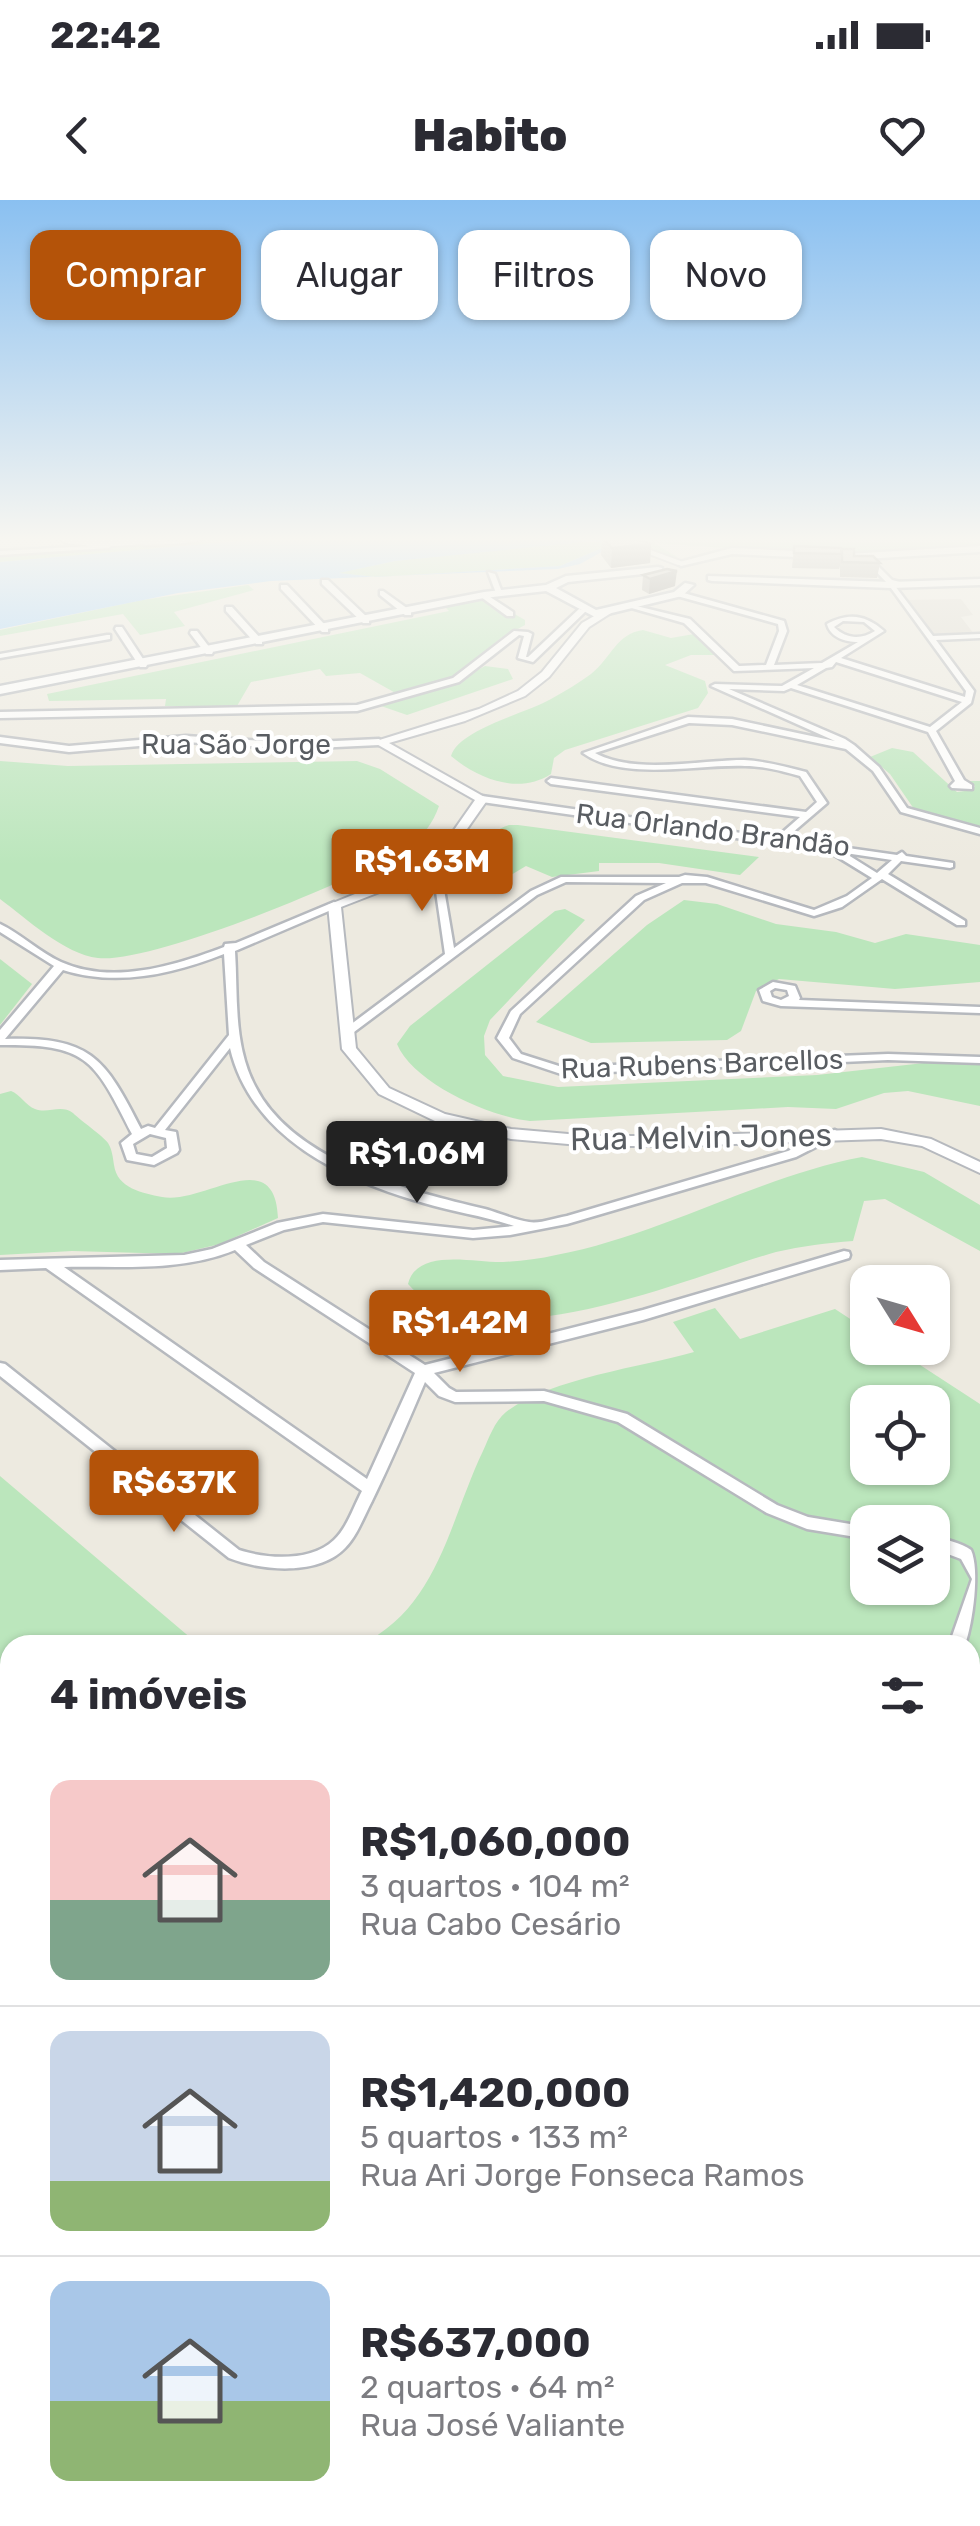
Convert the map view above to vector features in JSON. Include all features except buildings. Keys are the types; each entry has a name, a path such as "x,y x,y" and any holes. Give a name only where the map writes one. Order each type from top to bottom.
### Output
{"main road":[{"path":"0,690 226,649"}],"street":[{"path":"0,656 42,649"},
{"path":"132,649 143,665"},
{"path":"206,649 209,652"},
{"path":"0,715 350,710 450,683 495,649"},
{"path":"524,649 522,658 527,661 543,649"},
{"path":"378,742 437,726 532,686 560,649"},
{"path":"714,649 735,669 834,663 968,702"},
{"path":"769,668 776,649"},
{"path":"855,649 792,686 764,691 727,684 715,686 778,710 850,747 876,769 901,809 934,822 980,831"},
{"path":"931,730 968,702 970,691 940,649"},
{"path":"792,686 931,730 960,782"},
{"path":"780,838 823,801 803,774 744,763 712,767 589,756 593,748 688,720 732,722 850,747"},
{"path":"409,758 437,726"},
{"name":"Rua São Jorge","path":"0,740 69,749 186,739 293,746 378,742 409,758"},
{"name":"Rua Orlando Brandão","path":"409,758 482,799 902,854 950,865"},
{"path":"550,781 808,815"},
{"path":"0,928 61,966 82,972 135,976 174,968 435,866 482,799"},
{"path":"686,826 695,800"},
{"path":"825,845 962,923"},
{"path":"346,1034 450,954 558,881 590,876 685,878 724,884 814,913 832,908 880,876 902,854"},
{"path":"435,866 450,954"},
{"name":"Rua Rubens Barcellos","path":"685,878 640,898 515,1013 504,1034 509,1049 531,1063 561,1071 888,1057 980,1060"},
{"name":"Rua Melvin Jones","path":"334,906 346,1034 355,1062 379,1087 443,1121 489,1134 535,1140 835,1134 906,1137 943,1148 980,1168"},
{"path":"229,946 233,1037 250,1087 278,1122 322,1156 393,1189 529,1228"},
{"path":"0,1039 61,966"},
{"path":"781,1003 980,1010"},
{"path":"159,1130 233,1037"},
{"path":"0,1039 75,1046 103,1074 138,1134"},
{"path":"130,1118 154,1124 170,1115"},
{"path":"159,1130 172,1135 175,1146 154,1161 138,1160 127,1153 127,1143 138,1134 159,1130"},
{"path":"0,1264 184,1259 281,1226 323,1218 473,1234 529,1228 783,1157 835,1134"},
{"path":"236,1244 274,1275 423,1371 450,1395 544,1396 622,1418 772,1509 807,1523 850,1530"},
{"path":"423,1371 642,1315 844,1255"},
{"path":"51,1265 368,1486"},
{"path":"0,1368 234,1554 251,1562 292,1560 339,1545 357,1520 368,1486 423,1371"},
{"path":"950,1548 966,1555 980,1578 960,1635"}],"green space":[{"path":"267,649 488,649 457,675 399,695 360,673 326,676 320,669 251,682 237,706 165,706 166,699 49,701 47,694"},
{"path":"614,649 709,649 715,655 691,655 665,665 705,681 708,693 698,708 565,750 554,758 551,774 539,780 499,782 451,756 457,746 480,730 540,704 582,681"},
{"path":"485,666 508,669 513,679 407,715 381,706 452,684"},
{"path":"892,748 913,752 957,792 972,790 975,786 969,781 980,781 980,830 914,809 890,774 870,757"},
{"path":"0,761 68,766 357,761 380,769 439,806 427,829 413,843 346,879 206,934 162,948 98,958 59,943 0,899"},
{"path":"509,825 759,857 740,875 659,863 599,863 599,871 552,877 526,866 481,893 455,892 460,872 473,852"},
{"path":"684,900 717,904 776,924 836,932 875,943 906,934 980,945 980,982 895,989 779,979 756,991 741,1031 727,1040 591,1043 536,1022 647,925"},
{"path":"565,909 585,920 490,1020 484,1036 485,1055 503,1076 558,1087 817,1075 924,1063 980,1064 980,1106 908,1091 884,1093 836,1109 788,1107 530,1121 495,1113 454,1096 419,1072 397,1044 410,1026 555,911"},
{"path":"0,959 32,984 0,1025"},
{"path":"11,1091 35,1109 64,1109 73,1113 108,1143 116,1173 132,1188 146,1194 179,1197 251,1180 265,1184 274,1196 278,1218 220,1244 178,1254 72,1251 0,1255 0,1094"},
{"path":"862,1157 924,1172 980,1205 980,1251 885,1199 864,1201 853,1241 776,1252 587,1309 534,1318 485,1318 442,1308 408,1284 414,1272 435,1261 516,1261 595,1246 785,1178"},
{"path":"715,1308 740,1339 835,1309 850,1319 850,1365 920,1365 980,1404 980,1635 376,1635 407,1609 424,1586 495,1425 506,1412 546,1391 694,1352 673,1322"},
{"path":"0,1476 187,1635 0,1635"}]}
